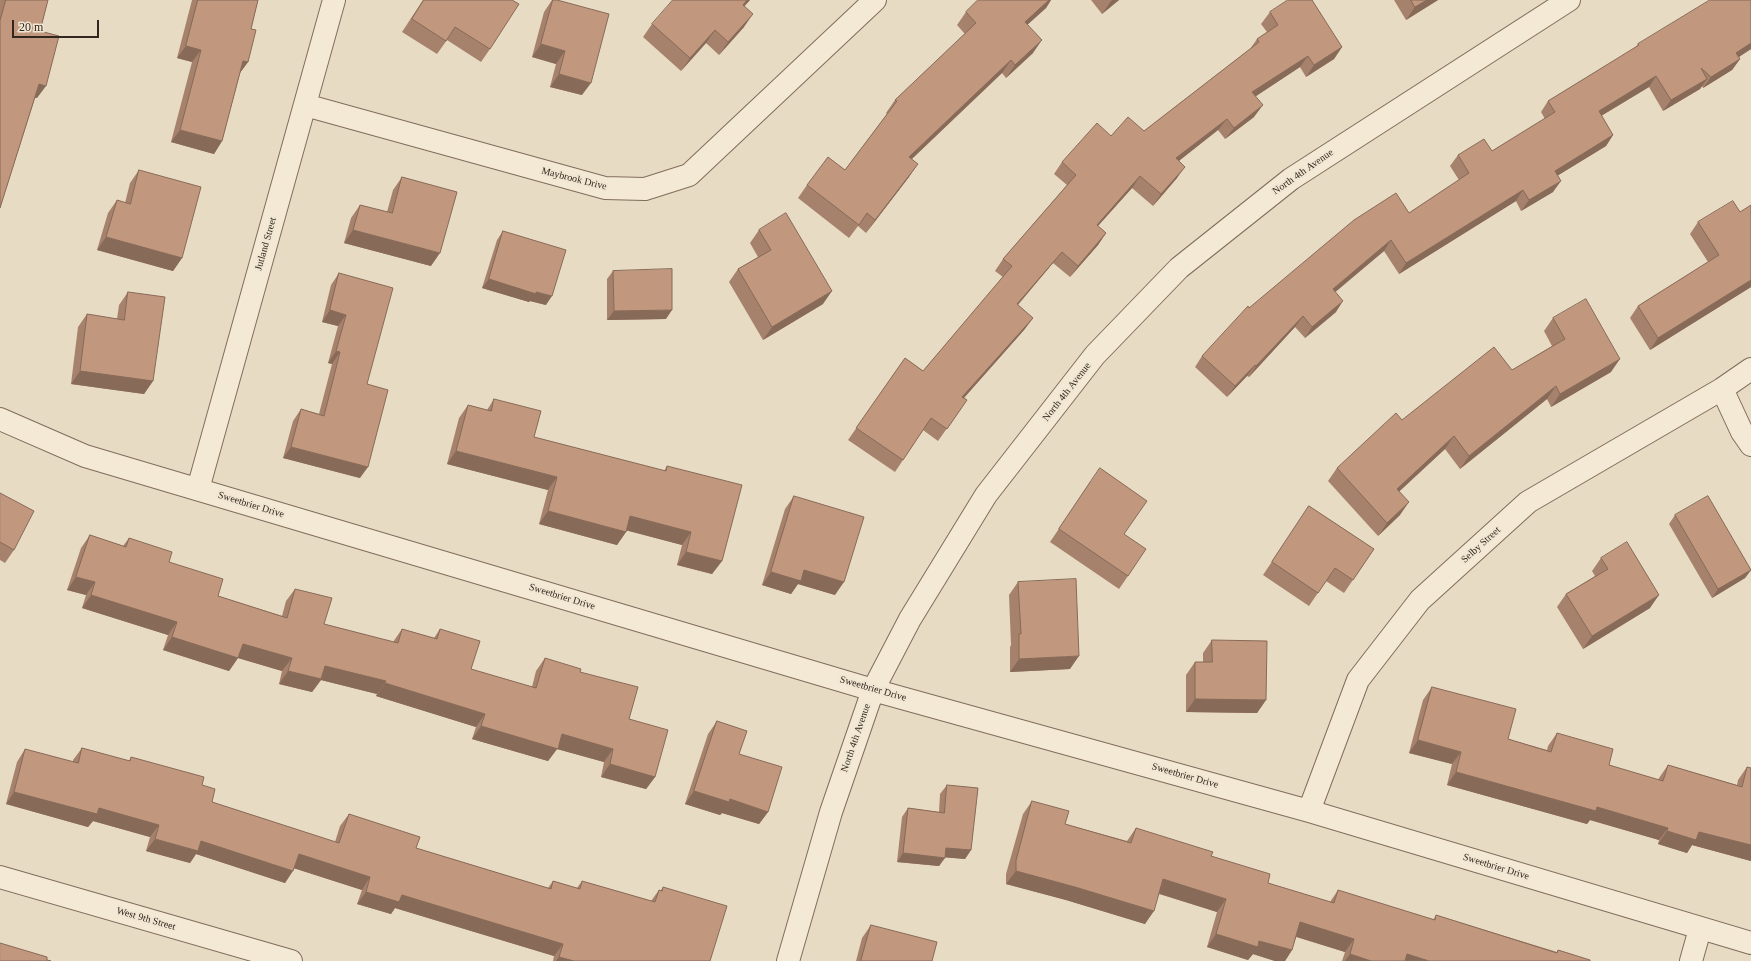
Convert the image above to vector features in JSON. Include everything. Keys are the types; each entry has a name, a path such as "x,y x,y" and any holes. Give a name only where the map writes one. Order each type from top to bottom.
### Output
{"street":[{"name":"Jutland Street","path":"198,489 334,0"},
{"name":"Maybrook Drive","path":"305,105 605,188 645,190 689,175 875,0"},
{"name":"North 4th Avenue","path":"788,961 831,812 873,690 910,619 986,495 1095,355 1179,268 1291,179 1569,0"},
{"name":"Selby Street","path":"1309,811 1358,680 1420,600 1528,502 1722,389 1751,370"},
{"path":"1722,389 1742,432 1751,445"},
{"name":"Sweetbrier Drive","path":"0,419 85,456 873,690 1309,811 1751,943"},
{"name":"West 9th Street","path":"0,877 291,961"},
{"path":"1691,961 1700,929"}],"building":[{"path":"6,0 48,0 40,31 59,36 46,86 39,84 0,208 0,21"},
{"path":"198,0 258,0 251,29 256,30 248,62 243,61 222,141 180,130 201,50 186,46"},
{"path":"424,0 512,0 519,4 490,49 455,27 446,41 412,19"},
{"path":"553,0 609,14 591,83 559,74 565,51 541,44"},
{"path":"673,0 747,0 743,5 753,14 728,42 715,30 690,58 652,24"},
{"path":"978,0 1049,0 1025,22 1042,40 1015,65 1011,60 909,157 918,164 875,220 867,213 859,225 807,185 828,157 845,170 897,101 895,100 976,23 966,12"},
{"path":"1288,0 1312,0 1342,47 1314,65 1308,56 1252,92 1263,105 1234,128 1227,119 1176,158 1185,167 1161,194 1140,176 1097,225 1106,233 1078,266 1062,252 1017,304 1033,318 962,397 967,400 947,429 931,418 903,460 856,428 905,358 923,371 1012,266 1003,259 1076,175 1062,162 1097,123 1111,136 1128,117 1144,131 1259,42 1257,39 1278,25 1270,12"},
{"path":"1411,0 1427,0 1415,7"},
{"path":"1710,0 1751,0 1751,43 1736,53 1740,59 1711,77 1701,68 1707,79 1671,100 1656,76 1599,111 1613,135 1555,171 1561,181 1529,200 1523,190 1406,263 1391,240 1333,289 1343,301 1312,327 1303,316 1235,386 1202,356 1248,306 1249,308 1354,220 1396,193 1409,213 1469,173 1458,155 1484,139 1492,151 1555,112 1548,101"},
{"path":"139,170 201,187 182,258 106,237 117,200 130,204"},
{"path":"402,177 457,192 440,253 353,230 360,205 392,213"},
{"path":"1733,201 1740,212 1751,205 1751,280 1658,338 1638,306 1719,255 1698,222"},
{"path":"786,213 832,291 772,327 738,269 771,250 759,230"},
{"path":"503,231 566,250 552,296 536,292 536,294 489,279"},
{"path":"672,269 672,310 614,311 613,271"},
{"path":"339,273 393,288 367,384 388,390 368,467 291,447 301,409 324,416 340,352 336,351 346,315 330,310"},
{"path":"128,292 165,297 153,381 80,371 87,314 124,320"},
{"path":"1586,299 1620,359 1560,394 1556,386 1469,456 1454,436 1397,489 1409,502 1387,523 1337,468 1396,413 1402,420 1494,347 1512,370 1565,339 1553,318"},
{"path":"494,399 541,411 534,437 666,471 667,466 742,485 722,561 686,552 691,532 630,516 626,532 548,511 557,477 456,451 468,405 491,411"},
{"path":"1100,468 1147,501 1124,534 1146,549 1128,576 1059,529"},
{"path":"0,493 34,511 14,550 0,542"},
{"path":"794,496 864,517 844,582 804,570 801,581 771,572"},
{"path":"1708,496 1751,570 1718,589 1675,515"},
{"path":"1309,506 1374,549 1353,580 1335,568 1318,593 1272,562"},
{"path":"90,535 126,547 129,538 172,552 169,562 223,579 218,596 287,618 295,589 332,598 324,624 398,643 402,629 437,639 440,629 480,641 471,669 536,688 545,658 581,669 580,672 638,687 629,719 668,730 655,777 610,764 613,749 562,734 558,749 481,726 485,714 385,683 386,681 325,666 321,679 288,671 292,658 243,644 238,658 172,637 177,622 91,595 95,582 76,577"},
{"path":"1627,542 1659,595 1592,636 1566,594 1608,569 1601,558"},
{"path":"1076,579 1079,656 1019,659 1019,634 1021,634 1018,582"},
{"path":"1212,640 1267,641 1266,700 1195,699 1195,662 1212,662"},
{"path":"1432,687 1516,709 1508,739 1551,752 1557,733 1613,749 1609,765 1663,781 1668,765 1742,787 1747,767 1751,768 1751,845 1699,832 1696,840 1667,831 1668,828 1597,807 1596,811 1456,772 1461,752 1418,740"},
{"path":"717,721 747,731 739,754 782,767 768,812 730,799 729,802 694,791"},
{"path":"82,748 130,761 131,757 204,777 202,785 215,789 212,802 339,843 349,814 420,837 416,848 551,889 553,881 580,889 582,881 655,902 659,890 662,891 663,887 727,906 710,961 574,961 559,957 563,944 402,895 399,902 366,892 370,877 299,854 293,871 201,841 198,851 155,839 159,825 99,808 97,814 14,792 25,749 78,763"},
{"path":"947,785 978,788 971,850 946,848 945,858 903,853 908,808 944,813"},
{"path":"1032,801 1069,811 1065,824 1131,843 1136,828 1213,852 1211,856 1270,874 1268,883 1334,903 1338,890 1435,920 1436,915 1557,953 1558,950 1590,961 1429,961 1407,954 1405,961 1371,961 1350,954 1354,939 1300,922 1292,950 1259,941 1258,947 1216,934 1226,899 1163,879 1154,911 1016,871 1016,861"},
{"path":"871,925 937,942 932,961 861,961"},
{"path":"0,943 47,957 47,960 51,961 0,961"}]}
